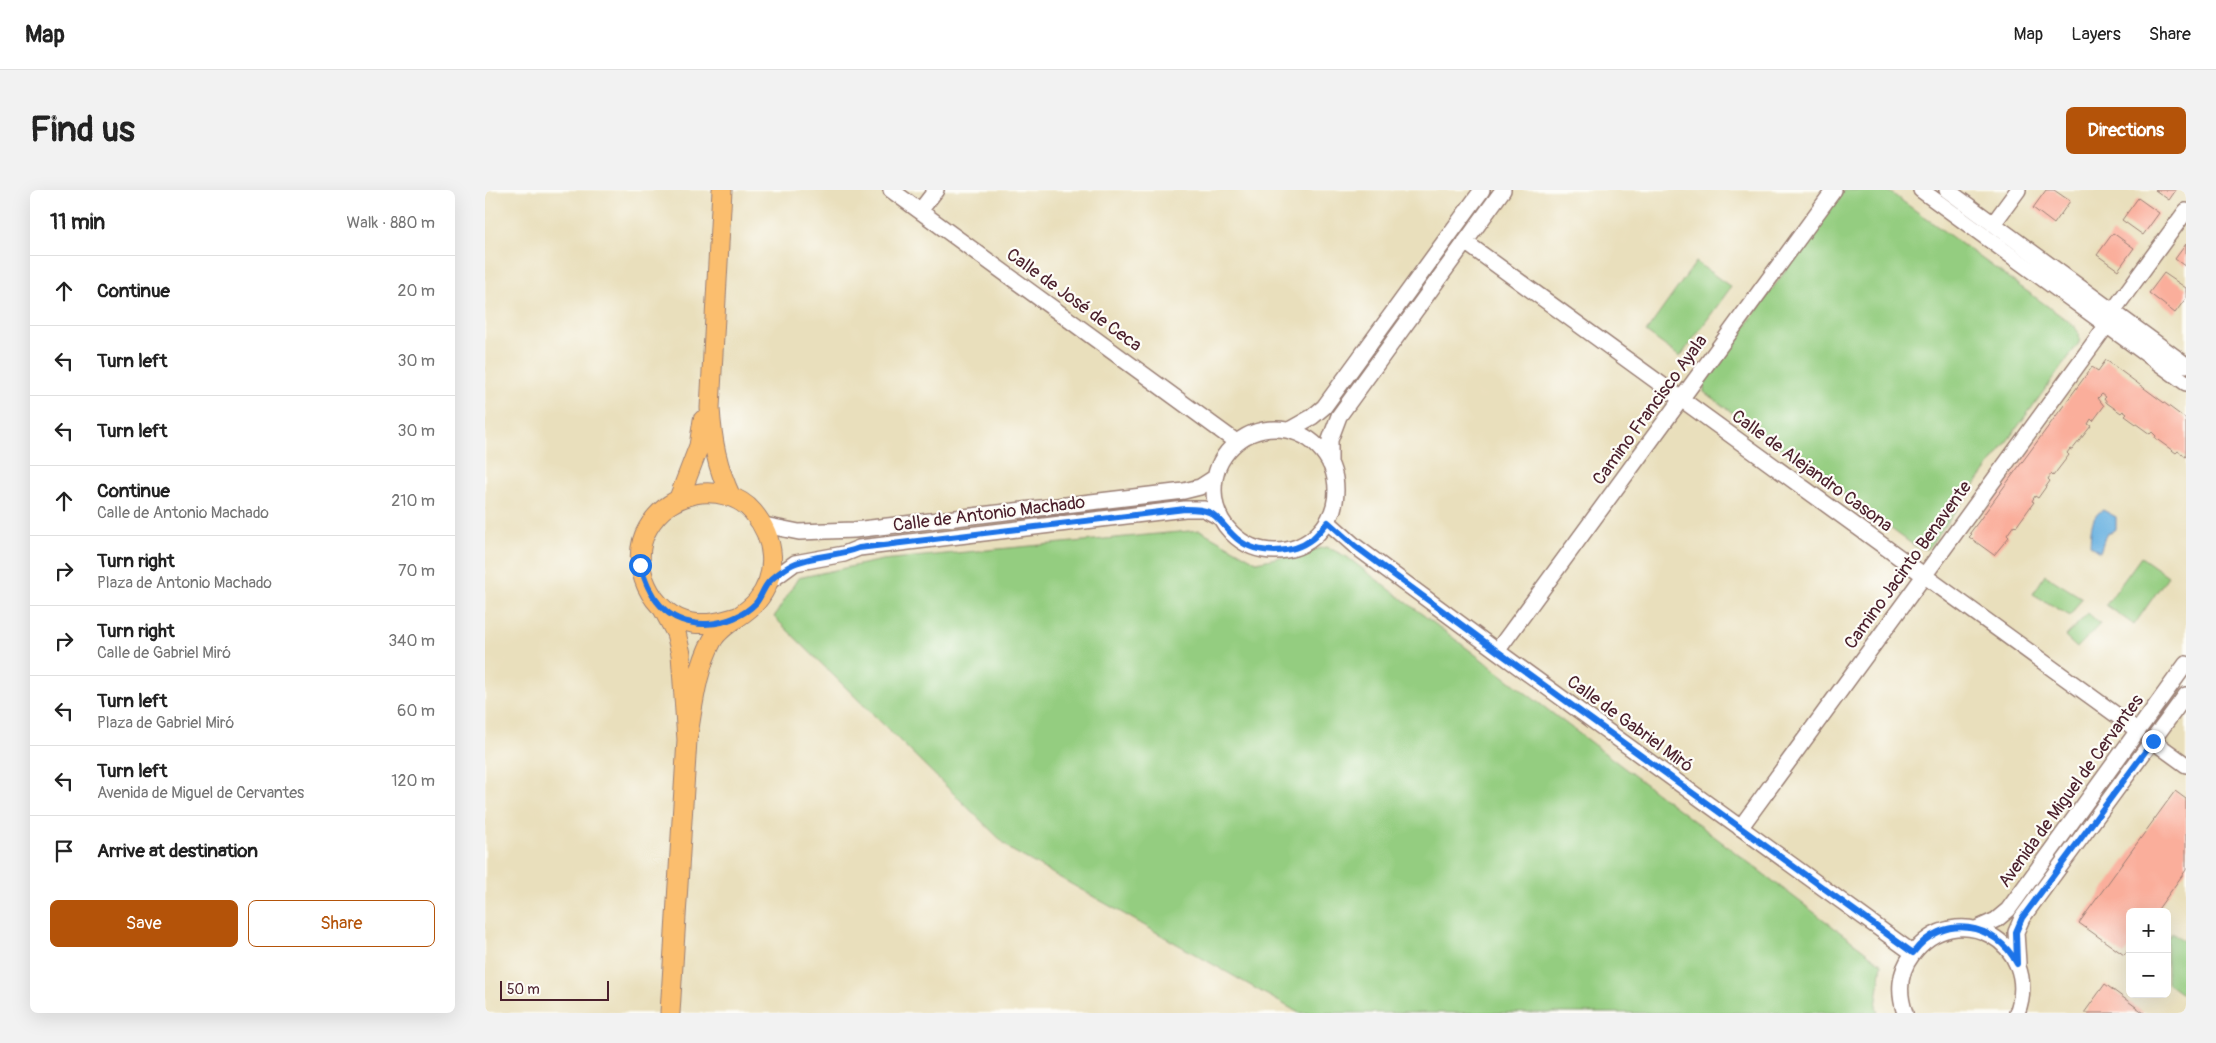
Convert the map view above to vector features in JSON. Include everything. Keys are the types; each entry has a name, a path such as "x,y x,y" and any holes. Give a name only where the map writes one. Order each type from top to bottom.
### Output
{"main road":[{"path":"679,498 699,446 710,370 722,190"},
{"path":"710,370 712,442 719,472 731,497"},
{"path":"670,1013 687,740 698,677 713,639 756,602 769,582 773,552 764,524 749,507 731,497 706,492 679,498 656,514 644,536 640,565 647,588 676,633 681,654 687,740"},
{"path":"661,607 677,618 691,623 715,624 737,618"}],"street":[{"name":"Calle de José de Ceca","path":"891,190 1235,442"},
{"path":"919,211 936,190"},
{"path":"1289,430 1313,418 1324,407 1482,190"},
{"path":"1330,464 1330,440 1339,416 1503,190"},
{"name":"Camino Francisco Ayala","path":"1497,651 1834,190"},
{"path":"1921,190 2110,318 2186,365"},
{"path":"1947,190 1993,224 2110,318 2186,383"},
{"path":"1993,224 2018,190"},
{"name":"Camino Jacinto Benavente","path":"1740,828 2186,211"},
{"name":"Calle de Alejandro Casona","path":"1465,242 2137,730"},
{"path":"1275,428 1289,430 1309,438 1324,452 1335,478 1336,499 1328,522 1311,540 1288,550 1267,551 1244,544 1233,535 1219,517 1214,503 1214,478 1218,465 1235,442 1250,433 1275,428"},
{"name":"Calle de Antonio Machado","path":"764,524 799,532 854,530 1184,491 1200,487 1214,478"},
{"name":"Calle de Antonio Machado","path":"769,582 795,563 844,554 859,548 1185,509 1204,509 1219,517"},
{"name":"Calle de Gabriel Miró","path":"1328,522 1355,546 1497,651 1913,953"},
{"name":"Avenida de Miguel de Cervantes","path":"1977,929 1997,920 2008,910 2186,664"},
{"name":"Avenida de Miguel de Cervantes","path":"2017,964 2016,932 2022,918 2186,695"},
{"path":"2153,741 2186,765"},
{"path":"1905,1013 1901,1002 1900,981 1905,964 1921,942 1937,932 1962,927 1977,929 1995,937 2011,952 2023,977 2023,998 2017,1013"}],"green space":[{"path":"1844,190 1887,190 2068,321 2079,333 2079,343 1927,549 1916,547 1704,392 1704,383"},
{"path":"1696,262 1731,287 1680,357 1646,332"},
{"path":"1200,530 1257,562 1327,547 1347,557 1882,964 1876,1007 1878,1013 1299,1013 1011,850 774,617 798,578 882,560"},
{"path":"2141,557 2168,576 2134,625 2106,605"},
{"path":"2045,575 2082,598 2070,616 2033,594"},
{"path":"2088,613 2100,624 2077,648 2065,637"},
{"path":"2172,932 2186,943 2186,997 2171,986"}],"water":[{"path":"2103,510 2116,517 2116,529 2106,534 2100,552 2090,545 2093,521"}],"building":[{"path":"2046,190 2054,190 2070,201 2054,224 2033,208"},
{"path":"2155,190 2176,190 2169,200"},
{"path":"2138,198 2159,213 2143,235 2122,220"},
{"path":"2113,233 2134,248 2118,270 2097,255"},
{"path":"2186,244 2186,267 2175,259"},
{"path":"2164,273 2186,288 2186,298 2175,313 2149,293"},
{"path":"2106,360 2186,419 2186,457 2178,451 2176,453 2155,438 2156,436 2152,432 2150,434 2125,416 2127,414 2123,411 2121,413 2107,403 2104,399 2106,397 2102,394 2098,398 2104,406 2093,421 2091,419 2088,424 2091,426 2072,450 2070,449 2067,453 2069,455 2053,476 2051,474 2048,479 2050,481 2038,498 2035,496 2032,501 2034,502 2016,527 2014,525 2007,535 2009,537 1994,555 1969,537 1972,534 1970,533 2092,367 2098,371"},
{"path":"2175,791 2186,799 2186,870 2159,908 2126,908 2126,952 2124,955 2079,923"},
{"path":"2105,984 2144,1013 2084,1013"}],"route":[{"path":"640,565 647,588 661,607 677,618 691,623 715,624 737,618 756,602 769,582 795,563 844,554 859,548 1185,509 1204,509 1219,517 1233,535 1244,544 1267,551 1288,550 1311,540 1328,522 1355,546 1497,651 1913,953 1921,942 1937,932 1962,927 1977,929 1995,937 2011,952 2017,964 2015,950 2016,932 2022,918 2153,741"}]}
